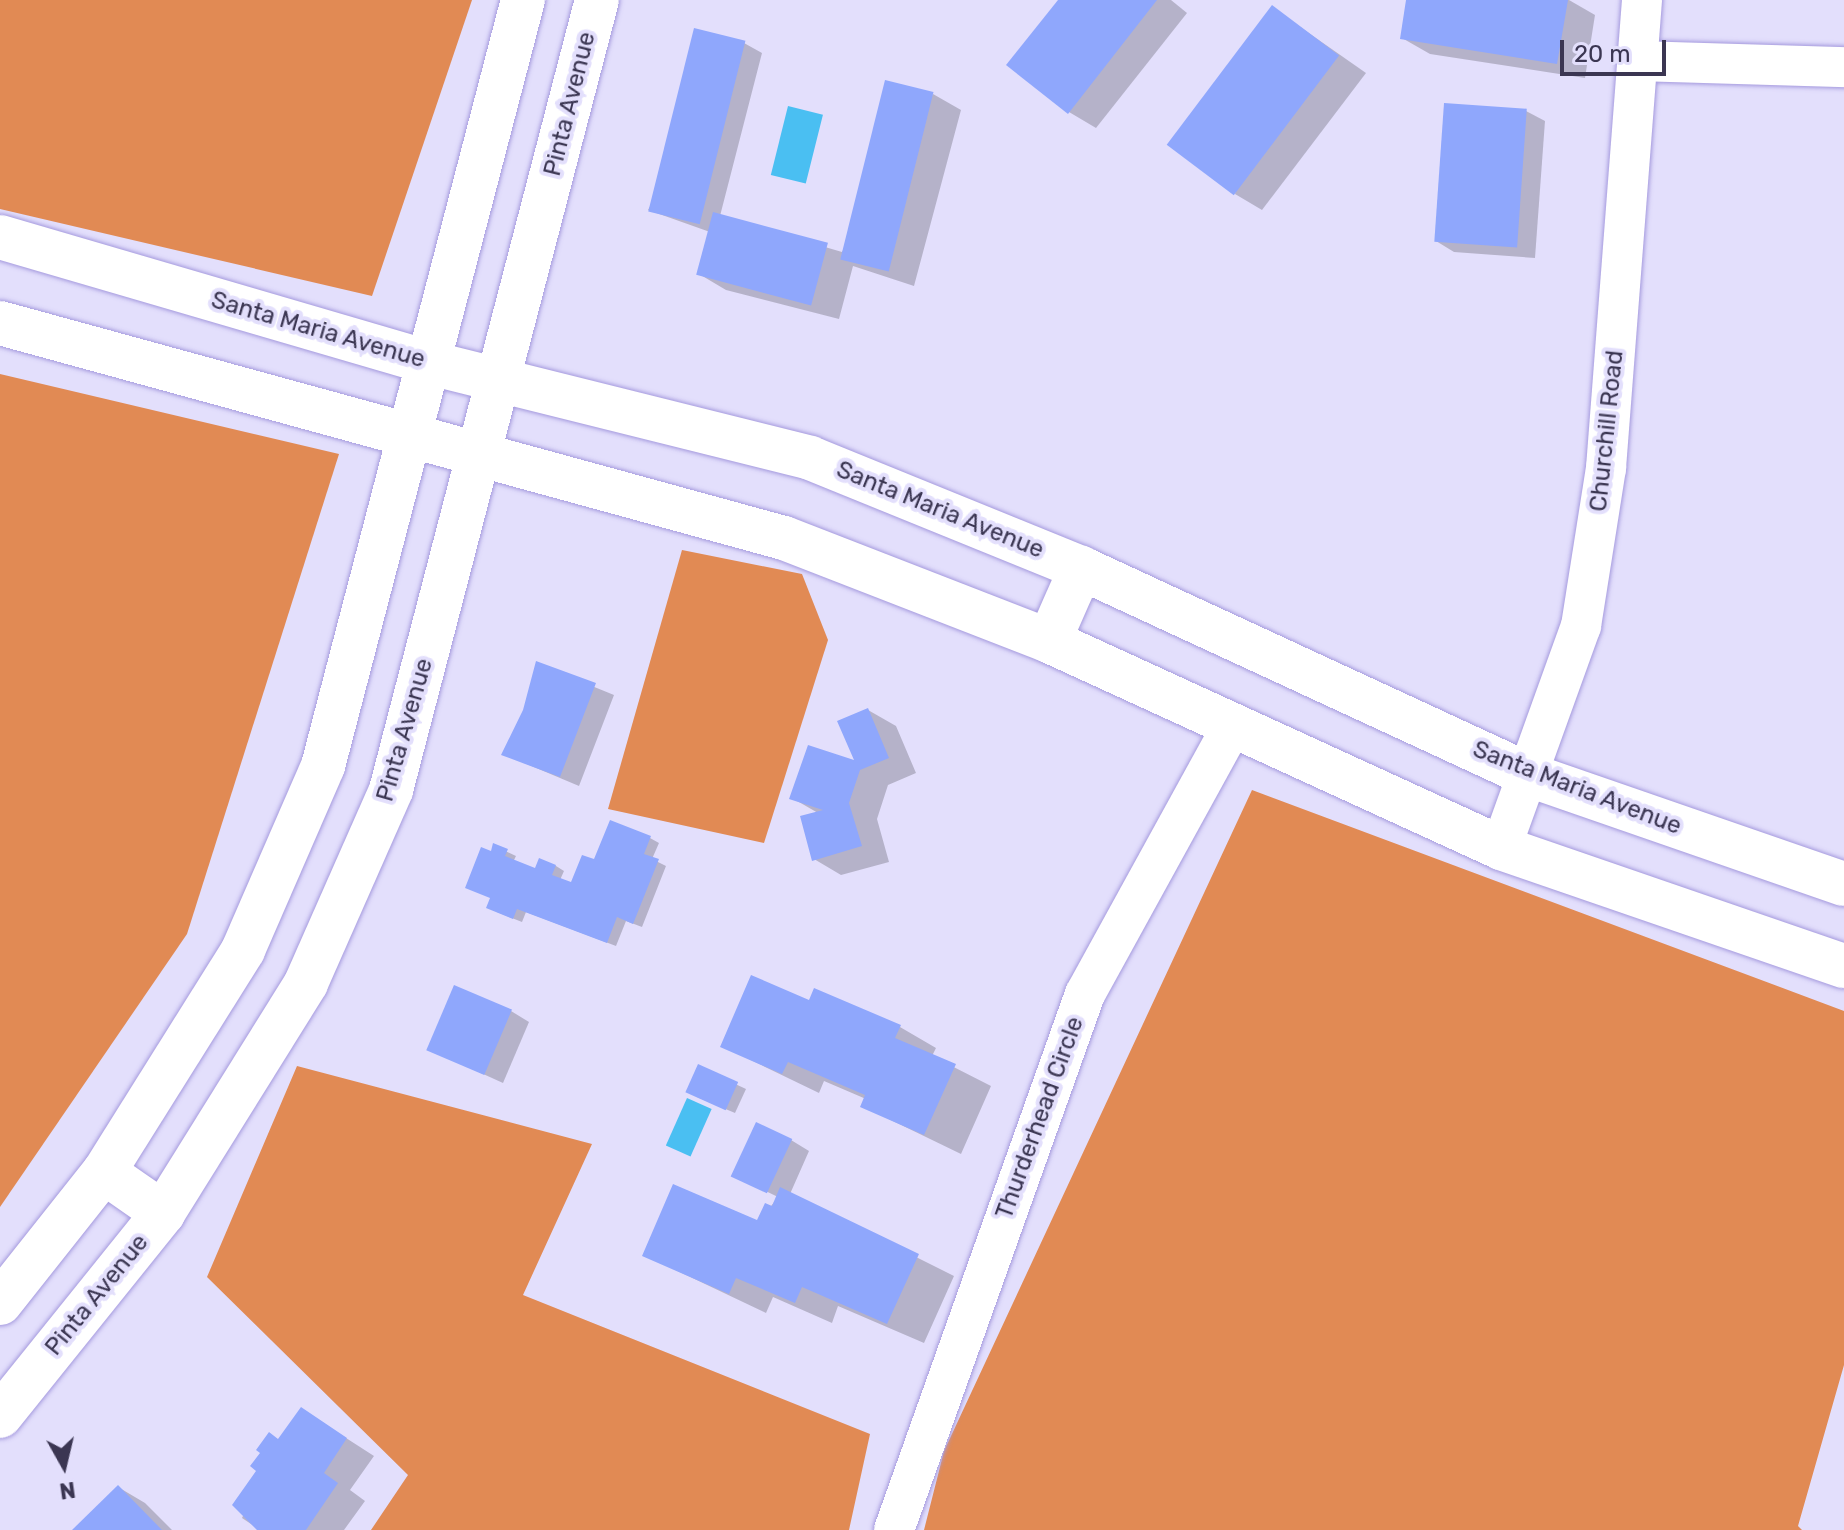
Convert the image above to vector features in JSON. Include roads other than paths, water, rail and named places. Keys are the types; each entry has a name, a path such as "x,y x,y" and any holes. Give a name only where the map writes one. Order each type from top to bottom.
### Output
{"street":[{"path":"0,1303 104,1172 243,950 323,766 411,440 523,0"},
{"name":"Pinta Avenue","path":"0,1416 163,1213 306,983 391,790 597,0"},
{"name":"Churchill Road","path":"1501,848 1581,626 1606,468 1640,61 1642,0"},
{"path":"1640,61 1844,67"},
{"name":"Santa Maria Avenue","path":"0,237 430,363 810,458 1081,568 1526,774 1844,884"},
{"path":"0,323 411,440 784,538 1049,641 1501,848 1844,966"},
{"path":"1049,641 1081,568"},
{"name":"Thurderhead Circle","path":"894,1530 1085,994 1232,727"},
{"path":"104,1172 163,1213"}],"water":[{"path":"788,106 823,115 806,184 771,175"},
{"path":"687,1098 712,1109 691,1156 666,1146"}]}
